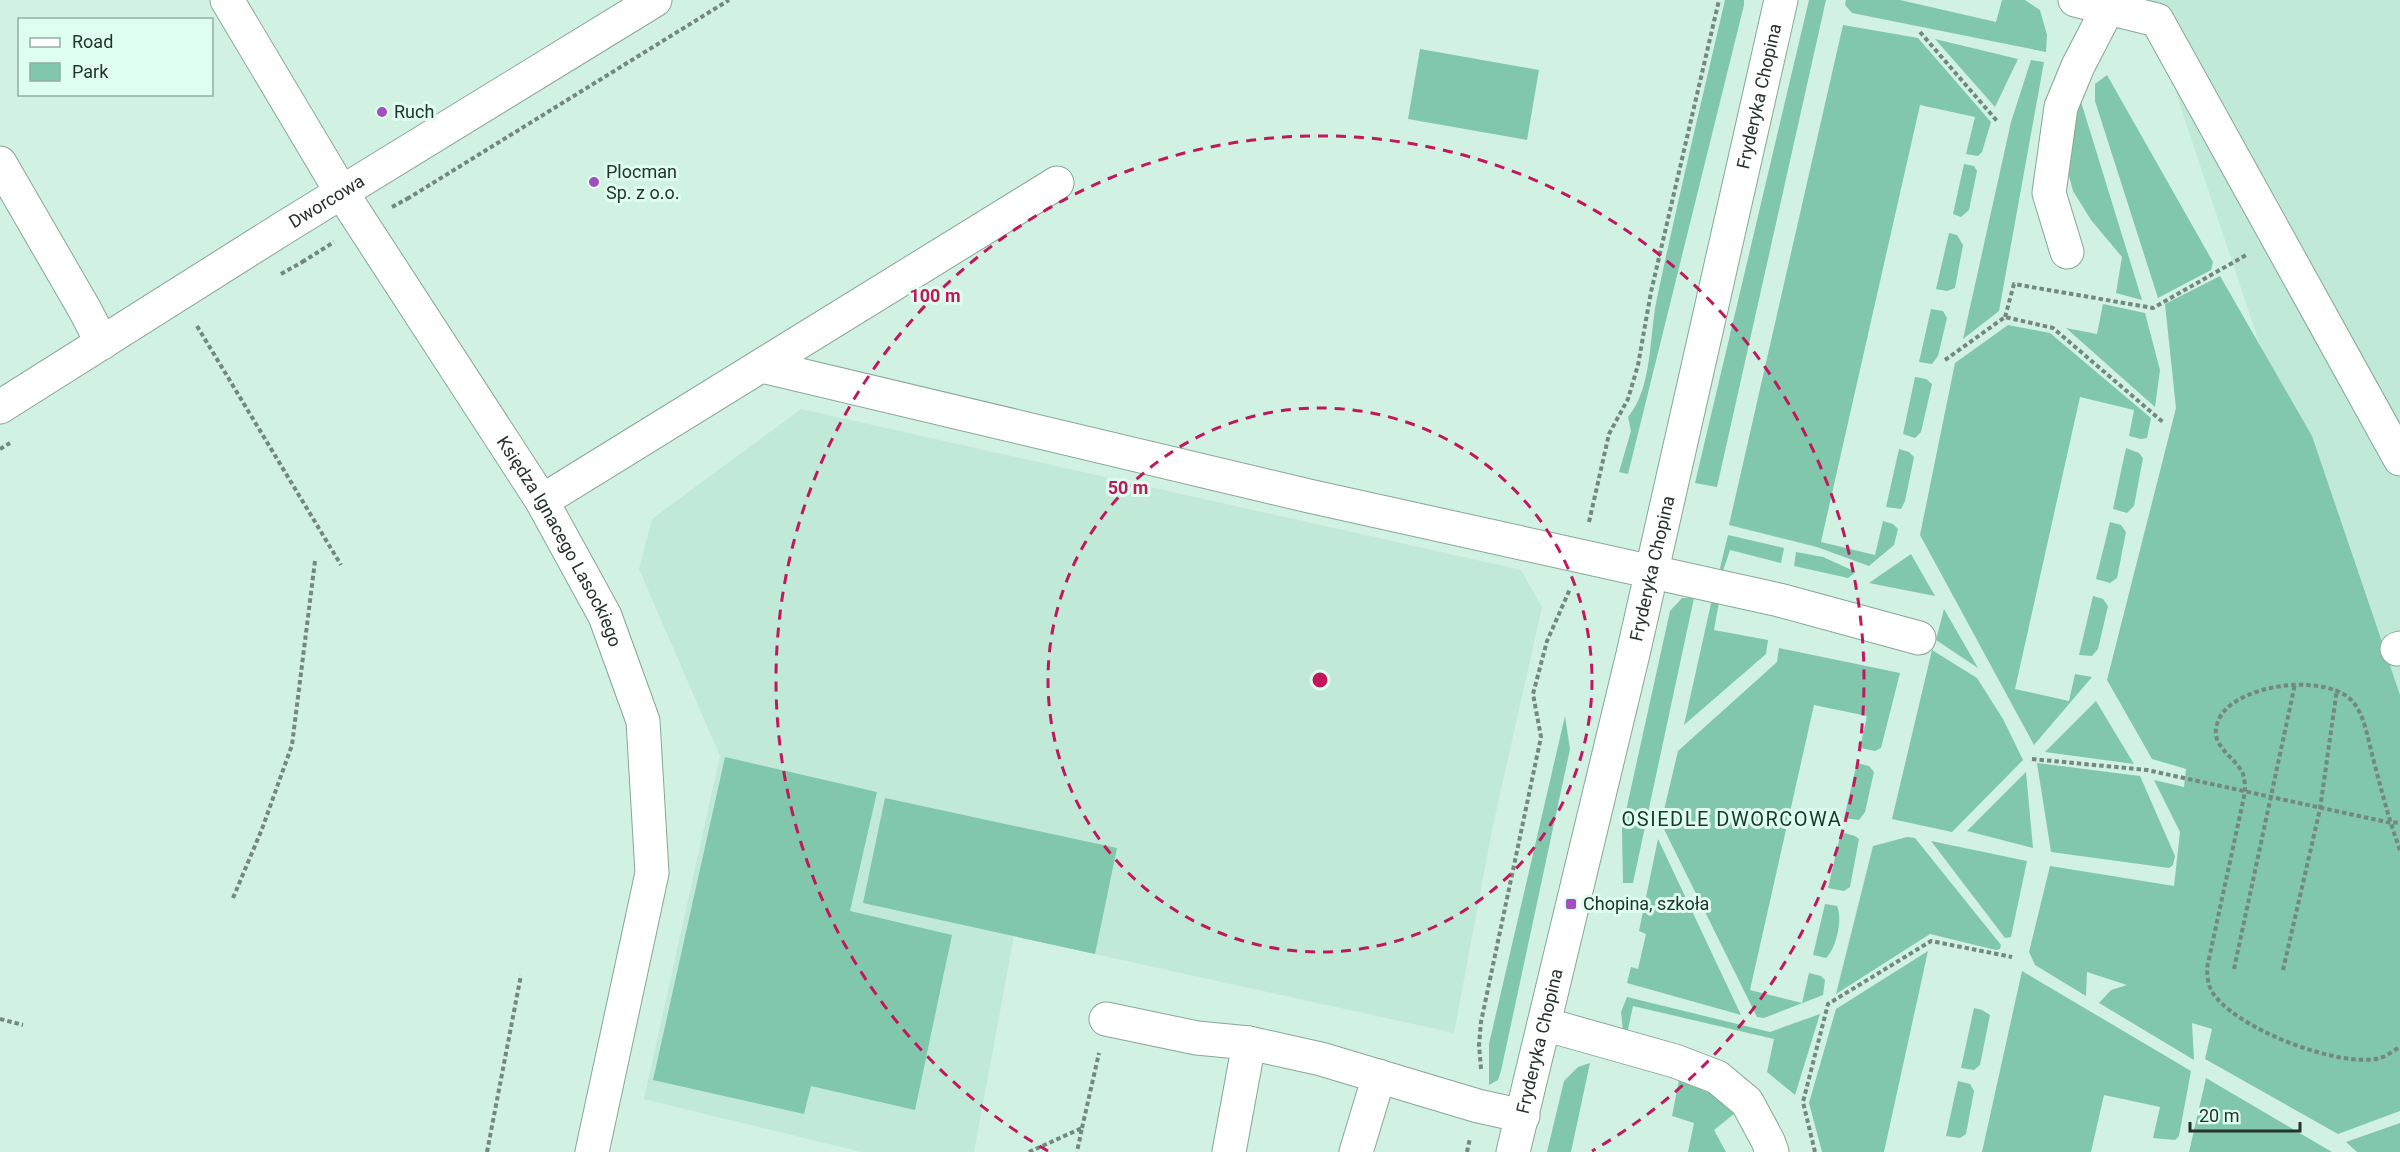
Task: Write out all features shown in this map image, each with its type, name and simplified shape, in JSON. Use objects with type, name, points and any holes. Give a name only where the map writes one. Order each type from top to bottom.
[{"type":"street","name":"Księdza Ignacego Lasockiego","points":[[227,0],[342,193],[542,501],[605,616],[643,721],[652,873],[592,1152]]},
{"type":"street","name":"Dworcowa","points":[[0,406],[655,0]]},
{"type":"street","name":"Fryderyka Chopina","points":[[1517,1139],[1651,572],[1781,0]]},
{"type":"street","points":[[2075,0],[2157,21],[2400,459]]},
{"type":"street","points":[[2067,252],[2049,193],[2061,107],[2078,66],[2108,8]]},
{"type":"street","points":[[0,163],[102,343]]},
{"type":"street","points":[[542,501],[1057,183]]},
{"type":"street","points":[[762,366],[1309,496],[1779,600],[1919,638]]},
{"type":"street","points":[[1107,1019],[1197,1038],[1249,1043],[1321,1059],[1478,1106],[1517,1139]]},
{"type":"street","points":[[1544,1024],[1675,1061],[1717,1077],[1747,1102],[1772,1152]]},
{"type":"street","points":[[1228,1152],[1249,1043]]},
{"type":"street","points":[[1356,1152],[1379,1076]]},
{"type":"path","points":[[407,199],[729,0]]},
{"type":"path","points":[[1467,1152],[1482,1087],[1479,1045],[1481,1022],[1541,737],[1533,694],[1547,641],[1577,574],[1609,434],[1628,399],[1638,365],[1650,292],[1719,0]]},
{"type":"path","points":[[1920,32],[1997,120]]},
{"type":"path","points":[[1945,360],[2005,317],[2014,284],[2153,308],[2278,238]]},
{"type":"path","points":[[2005,317],[2054,328],[2164,423]]},
{"type":"path","points":[[197,326],[341,565]]},
{"type":"path","points":[[233,898],[262,830],[292,745],[315,561]]},
{"type":"path","points":[[2234,969],[2295,684]]},
{"type":"path","points":[[2400,850],[2363,720],[2353,702],[2337,689],[2315,684],[2295,684],[2250,694],[2221,714],[2216,726],[2217,742],[2243,776],[2245,792],[2207,968],[2211,989],[2225,1006],[2251,1023],[2286,1042],[2321,1054],[2350,1059],[2380,1058],[2400,1047]]},
{"type":"path","points":[[2283,970],[2320,809],[2337,689]]},
{"type":"path","points":[[2032,759],[2146,770],[2320,809],[2391,823],[2400,822]]},
{"type":"path","points":[[1815,1152],[1803,1102],[1828,1004],[1931,941],[2012,957]]},
{"type":"path","points":[[487,1152],[521,975]]},
{"type":"path","points":[[0,1018],[23,1024]]},
{"type":"path","points":[[1077,1152],[1107,1019]]},
{"type":"path","points":[[1029,1152],[1082,1128]]},
{"type":"shaded area","points":[[2145,0],[2400,0],[2400,764],[2342,591]]},
{"type":"shaded area","points":[[801,409],[1521,570],[1542,607],[1492,830],[1454,1033],[1014,936],[974,1152],[862,1152],[644,1099],[720,756],[639,569],[652,519]]},
{"type":"green space","points":[[1725,0],[1744,0],[1744,5],[1628,474],[1619,472],[1631,431],[1628,417],[1636,405],[1646,376],[1654,312]]},
{"type":"green space","points":[[1809,0],[1826,0],[1717,487],[1695,483]]},
{"type":"green space","points":[[1846,0],[1900,0],[1996,22],[2002,0],[2025,0],[2040,10],[2047,35],[2046,52],[1852,13],[1845,5]]},
{"type":"green space","points":[[1843,25],[1918,38],[1991,122],[1982,152],[1978,156],[1966,154],[1975,117],[1920,105],[1821,542],[1875,555],[1883,521],[1893,524],[1898,529],[1894,545],[1869,566],[1817,547],[1729,525]]},
{"type":"green space","points":[[1935,39],[2018,59],[1995,107]]},
{"type":"green space","points":[[1420,49],[1539,70],[1527,140],[1408,119]]},
{"type":"green space","points":[[2031,60],[2044,62],[1999,311],[1963,339],[2011,122]]},
{"type":"green space","points":[[2107,75],[2213,262],[2211,270],[2158,298],[2095,101],[2095,84]]},
{"type":"green space","points":[[2078,92],[2142,300],[2116,293],[2122,257],[2091,220],[2073,191],[2064,157]]},
{"type":"green space","points":[[1964,164],[1974,166],[1977,171],[1969,210],[1961,217],[1953,214]]},
{"type":"green space","points":[[1949,233],[1957,235],[1963,245],[1955,288],[1947,291],[1936,289]]},
{"type":"green space","points":[[2220,276],[2312,436],[2400,695],[2400,1111],[2338,1134],[2205,1059],[2212,1029],[2192,1023],[2194,1060],[2099,1003],[2111,990],[2127,985],[2087,972],[2086,996],[2035,965],[2029,952],[2050,866],[2174,886],[2180,832],[2154,780],[2184,787],[2186,769],[2152,759],[2107,680],[2176,408],[2165,304]]},
{"type":"green space","points":[[2103,304],[2145,313],[2160,370],[2155,407],[2066,328],[2097,334]]},
{"type":"green space","points":[[1931,309],[1943,311],[1947,318],[1938,356],[1932,364],[1919,362]]},
{"type":"green space","points":[[2008,325],[2050,333],[2151,418],[2147,438],[2129,436],[2134,410],[2080,397],[2015,689],[2069,701],[2075,674],[2092,677],[2034,745],[1920,535],[1955,363]]},
{"type":"green space","points":[[1915,377],[1926,379],[1932,384],[1921,432],[1915,438],[1903,434]]},
{"type":"green space","points":[[2126,448],[2139,453],[2143,458],[2134,506],[2127,513],[2113,509]]},
{"type":"green space","points":[[1899,449],[1909,452],[1914,457],[1905,501],[1901,509],[1886,507]]},
{"type":"green space","points":[[2110,522],[2121,525],[2126,532],[2117,578],[2110,583],[2096,579]]},
{"type":"green space","points":[[1728,535],[1784,548],[1781,563],[1730,550],[1722,574],[1720,568]]},
{"type":"green space","points":[[1796,552],[1823,557],[1856,572],[1848,578],[1794,566]]},
{"type":"green space","points":[[1911,554],[1935,596],[1869,583]]},
{"type":"green space","points":[[2093,596],[2103,599],[2108,606],[2098,649],[2092,656],[2079,655]]},
{"type":"green space","points":[[1682,598],[1694,598],[1633,883],[1623,883],[1622,829],[1670,611]]},
{"type":"green space","points":[[1712,599],[1719,602],[1714,630],[1768,640],[1766,654],[1684,725]]},
{"type":"green space","points":[[1944,609],[1978,668],[1936,640]]},
{"type":"green space","points":[[1779,648],[1900,673],[1881,748],[1875,751],[1860,748],[1867,716],[1814,705],[1750,990],[1802,1003],[1809,973],[1821,976],[1825,980],[1823,995],[1764,1018],[1757,1017],[1661,823],[1678,751],[1777,662]]},
{"type":"green space","points":[[1932,650],[1977,678],[2003,719],[2023,760],[1952,832],[1892,819]]},
{"type":"green space","points":[[2096,701],[2134,764],[2045,752]]},
{"type":"green space","points":[[1565,716],[1570,749],[1501,1071],[1498,1080],[1489,1085],[1489,1044]]},
{"type":"green space","points":[[725,757],[877,792],[850,911],[952,935],[915,1110],[811,1086],[804,1114],[653,1080]]},
{"type":"green space","points":[[1857,763],[1869,766],[1874,772],[1865,812],[1859,820],[1844,818]]},
{"type":"green space","points":[[2037,763],[2140,776],[2175,856],[2173,865],[2169,868],[2051,852]]},
{"type":"green space","points":[[2026,772],[2033,848],[1967,831]]},
{"type":"green space","points":[[885,798],[1117,848],[1095,954],[863,903]]},
{"type":"green space","points":[[1841,832],[1859,839],[1850,887],[1844,891],[1828,888]]},
{"type":"green space","points":[[1907,837],[1915,838],[2001,945],[2000,949],[1996,950],[1930,934],[1836,994],[1873,846]]},
{"type":"green space","points":[[1658,839],[1741,1015],[1627,983],[1631,967],[1638,969],[1646,934],[1639,931]]},
{"type":"green space","points":[[1931,841],[2027,861],[2011,937],[2005,938]]},
{"type":"green space","points":[[1825,904],[1837,906],[1839,912],[1839,926],[1835,941],[1826,958],[1813,955]]},
{"type":"green space","points":[[1928,951],[1884,1152],[1822,1152],[1809,1103],[1836,1009]]},
{"type":"green space","points":[[2022,971],[2191,1071],[2179,1136],[2175,1140],[2153,1138],[2160,1107],[2104,1095],[2091,1152],[1982,1152]]},
{"type":"green space","points":[[1627,997],[1770,1032],[1820,1014],[1795,1095],[1767,1072],[1774,1039],[1633,1006],[1627,1034],[1623,1031],[1621,1012]]},
{"type":"green space","points":[[1974,1008],[1990,1015],[1980,1065],[1974,1070],[1961,1068]]},
{"type":"green space","points":[[1590,1063],[1571,1152],[1547,1152],[1564,1081],[1578,1067]]},
{"type":"green space","points":[[2206,1078],[2332,1152],[2189,1152]]},
{"type":"green space","points":[[1679,1080],[1712,1094],[1734,1114],[1714,1130],[1726,1152],[1688,1152],[1694,1123],[1672,1116]]},
{"type":"green space","points":[[1958,1081],[1970,1084],[1974,1091],[1966,1134],[1960,1138],[1946,1136]]},
{"type":"green space","points":[[2400,1123],[2400,1152],[2357,1152],[2346,1142]]},
{"type":"place","name":"Ruch","points":[[382,112]]},
{"type":"place","name":"Plocman Sp. z o.o.","points":[[594,182]]},
{"type":"place","name":"Chopina, szkoła","points":[[1571,904]]},
{"type":"district","name":"OSIEDLE DWORCOWA","points":[[1732,819]]}]
